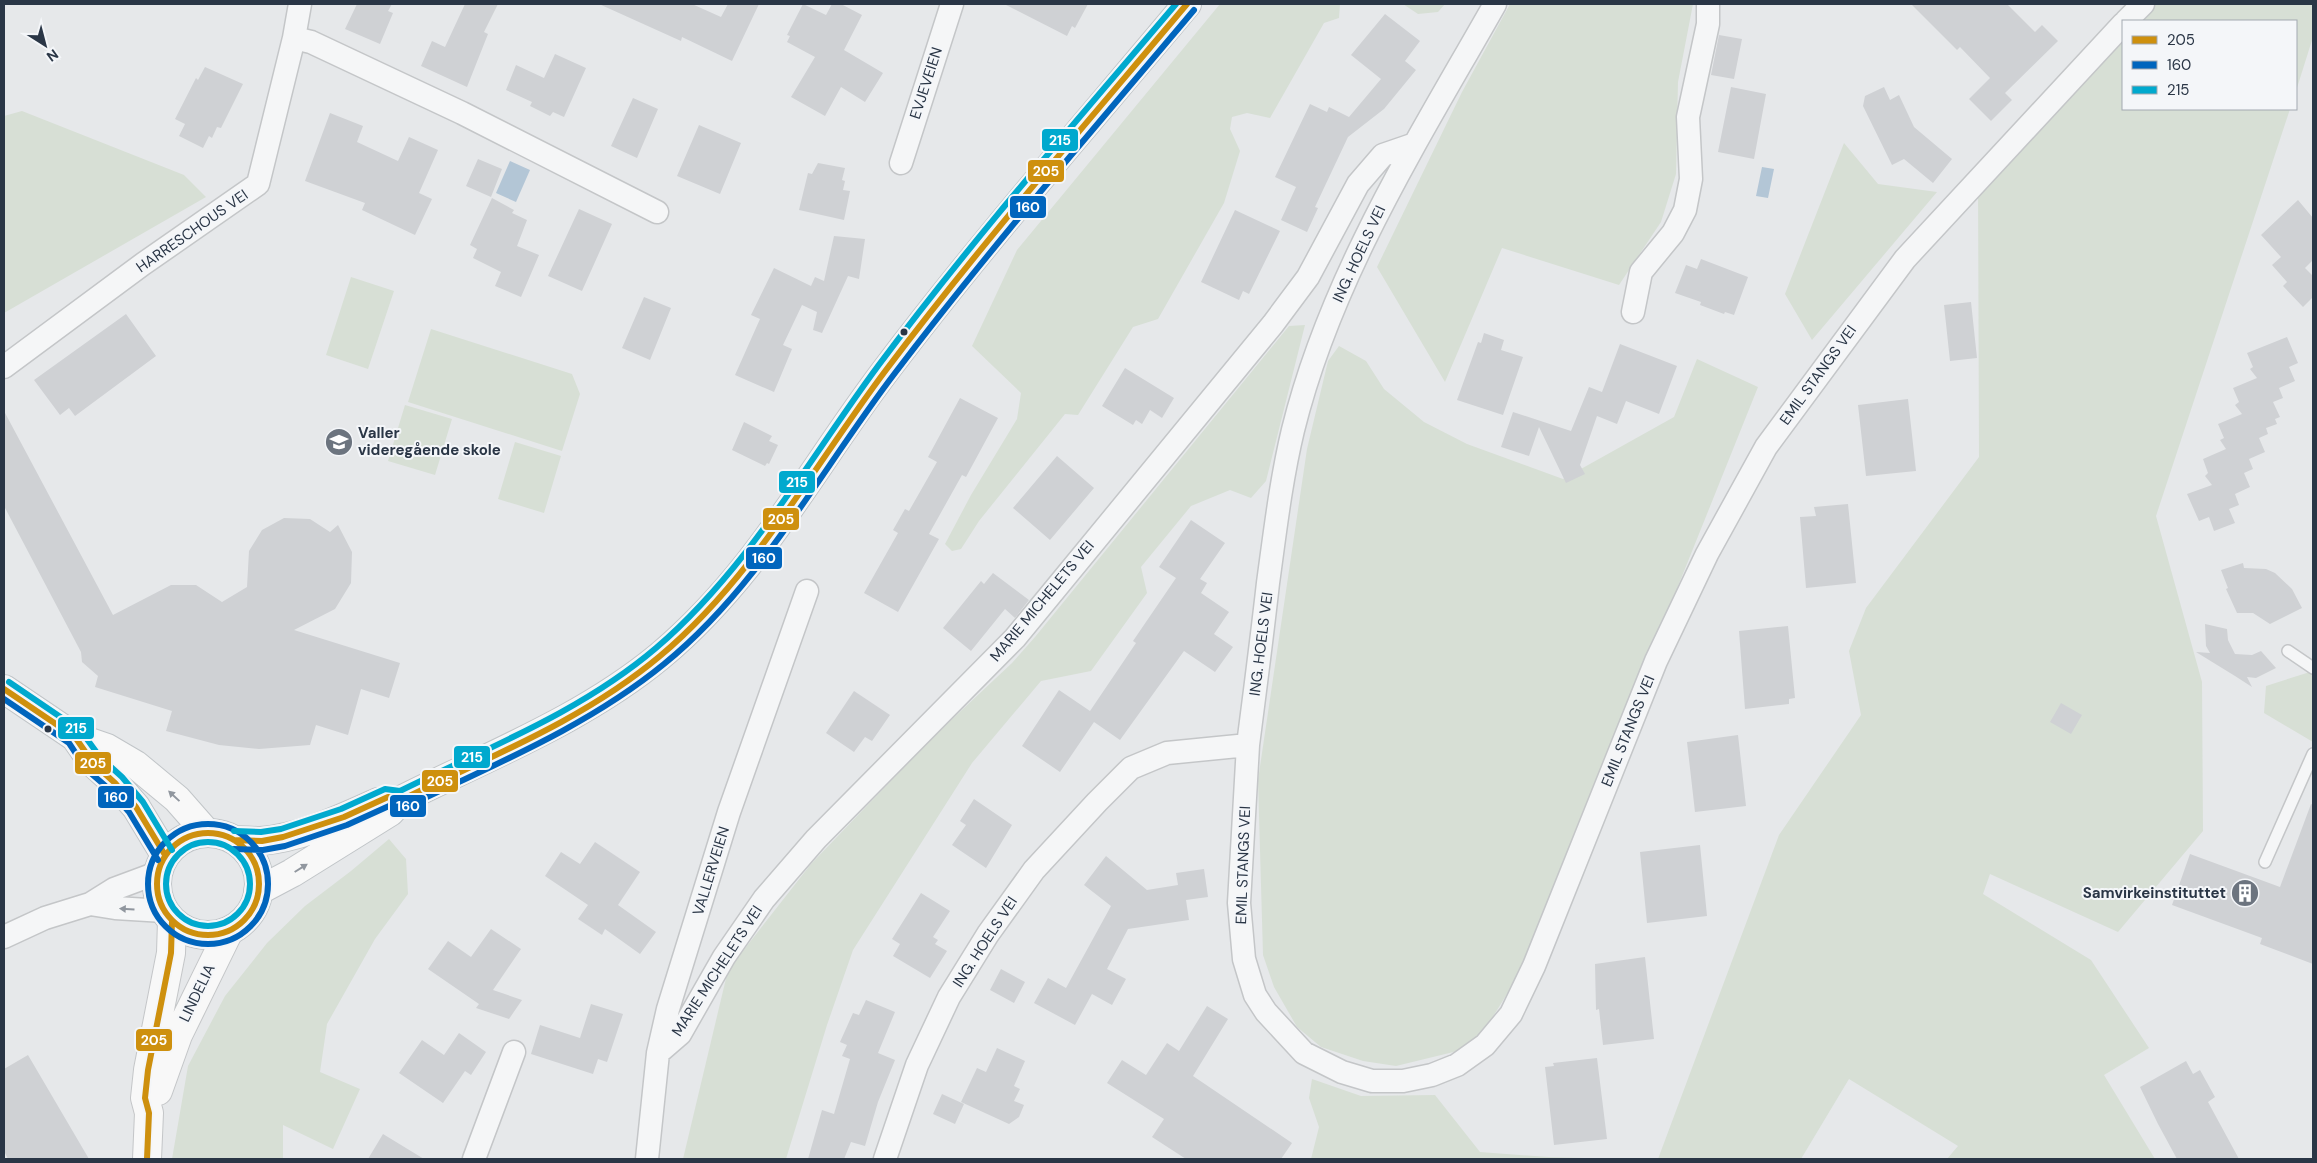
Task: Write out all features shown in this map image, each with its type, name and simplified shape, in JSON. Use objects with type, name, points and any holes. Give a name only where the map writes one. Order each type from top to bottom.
[{"type":"main road","points":[[258,891],[292,873],[390,812],[401,800],[522,741],[603,696],[658,658],[710,610],[756,556],[826,452],[925,318],[1187,4]]},
{"type":"main road","points":[[4,689],[75,738],[107,748],[136,765],[177,799],[206,832]]},
{"type":"main road","points":[[75,738],[93,763],[115,783],[136,807],[161,864]]},
{"type":"main road","points":[[234,840],[262,841],[284,836],[344,817],[388,797],[401,800]]},
{"type":"main road","points":[[206,832],[221,834],[234,840],[246,849],[254,862],[258,876],[258,891],[253,908],[243,921],[229,931],[214,935],[199,934],[185,930],[168,916],[157,893],[161,864],[176,843],[190,835],[206,832]]},
{"type":"main road","name":"LINDELIA","points":[[147,1159],[149,1113],[145,1098],[148,1070],[171,953],[168,916]]},
{"type":"main road","name":"LINDELIA","points":[[149,1113],[178,1035],[229,931]]},
{"type":"street","name":"HARRESCHOUS VEI","points":[[4,367],[143,264],[258,184],[294,38],[300,4]]},
{"type":"street","name":"EVJEVEIEN","points":[[900,163],[952,4]]},
{"type":"street","name":"ING. HOELS VEI","points":[[885,1159],[917,1066],[949,997],[988,934],[1034,870],[1096,802],[1131,768],[1166,753],[1248,745],[1278,508],[1293,430],[1317,354],[1344,283],[1373,220],[1495,4]]},
{"type":"street","points":[[1633,312],[1641,272],[1672,233],[1685,210],[1692,180],[1688,117],[1708,24],[1708,4]]},
{"type":"street","name":"EMIL STANGS VEI","points":[[1248,745],[1239,904],[1244,959],[1255,994],[1266,1012],[1304,1052],[1342,1072],[1372,1081],[1403,1081],[1432,1075],[1457,1065],[1485,1045],[1511,1014],[1656,660],[1707,554],[1766,447],[1905,259],[2122,21]]},
{"type":"street","points":[[294,38],[311,42],[462,112],[657,212]]},
{"type":"street","name":"MARIE MICHELETS VEI","points":[[658,1053],[680,1034],[724,957],[764,899],[816,839],[1014,638],[1273,324],[1308,277],[1358,184],[1383,155],[1415,144]]},
{"type":"street","name":"VALLERVEIEN","points":[[647,1159],[658,1053],[668,1009],[729,812],[807,590]]},
{"type":"street","points":[[4,937],[45,918],[90,904],[114,888],[161,864]]},
{"type":"street","points":[[90,904],[168,916]]},
{"type":"street","points":[[474,1159],[514,1052]]},
{"type":"lane","points":[[2288,651],[2313,668]]},
{"type":"lane","points":[[2265,862],[2313,754]]},
{"type":"shaded area","points":[[1220,4],[1340,4],[1339,18],[1324,23],[1270,118],[1247,113],[1232,117],[1230,129],[1240,151],[1224,203],[1158,319],[1133,327],[1078,415],[1065,414],[979,521],[961,549],[952,551],[945,544],[971,495],[1017,419],[1021,393],[972,346],[1017,250]]},
{"type":"shaded area","points":[[1403,4],[1445,4],[1438,12],[1418,14]]},
{"type":"shaded area","points":[[1510,4],[1693,4],[1678,82],[1676,174],[1661,222],[1619,285],[1502,248],[1445,382],[1377,267],[1462,92]]},
{"type":"shaded area","points":[[2144,4],[2313,4],[2313,37],[2297,88],[2297,20],[2129,20]]},
{"type":"shaded area","points":[[2122,27],[2122,110],[2290,110],[2156,516],[2202,682],[2203,831],[2118,932],[1990,874],[1983,894],[2091,960],[2149,1048],[2104,1075],[2155,1159],[1947,1159],[1958,1146],[1849,1079],[1801,1159],[1658,1159],[1779,835],[1861,715],[1849,651],[1866,608],[1979,457],[1978,178]]},
{"type":"shaded area","points":[[22,111],[184,175],[206,197],[4,313],[4,116]]},
{"type":"shaded area","points":[[1844,143],[1878,184],[1937,192],[1812,340],[1785,294]]},
{"type":"shaded area","points":[[351,277],[394,291],[368,369],[326,355]]},
{"type":"shaded area","points":[[1305,325],[1266,481],[1251,498],[1230,490],[1191,506],[1141,567],[1147,593],[1091,671],[1041,681],[972,763],[853,950],[827,1025],[786,1159],[683,1159],[728,970],[811,864],[931,739],[1012,663],[1035,637],[1289,326]]},
{"type":"shaded area","points":[[431,329],[572,374],[580,394],[562,451],[408,402]]},
{"type":"shaded area","points":[[1339,346],[1366,361],[1384,389],[1424,422],[1467,444],[1563,479],[1674,417],[1697,359],[1758,387],[1527,962],[1474,1047],[1396,1066],[1363,1061],[1321,1047],[1297,1027],[1274,987],[1263,955],[1258,780],[1307,449],[1328,361]]},
{"type":"shaded area","points":[[405,405],[452,419],[435,475],[388,461]]},
{"type":"shaded area","points":[[515,442],[561,456],[544,513],[498,499]]},
{"type":"shaded area","points":[[2313,671],[2313,742],[2264,713],[2266,686]]},
{"type":"shaded area","points":[[389,839],[406,859],[408,894],[375,939],[327,1024],[320,1072],[360,1089],[333,1149],[283,1125],[283,1159],[172,1159],[188,1066],[225,996],[267,943],[305,906]]},
{"type":"shaded area","points":[[1312,1079],[1361,1096],[1435,1095],[1480,1152],[1548,1157],[1622,1159],[1311,1159],[1319,1127],[1309,1098]]},
{"type":"water","points":[[510,161],[530,170],[516,202],[496,193]]},
{"type":"water","points":[[1762,167],[1774,169],[1768,198],[1756,196]]},
{"type":"building","points":[[357,4],[392,4],[388,11],[393,13],[380,44],[345,29]]},
{"type":"building","points":[[465,4],[498,4],[484,32],[488,34],[467,87],[421,66],[432,41],[445,47]]},
{"type":"building","points":[[599,4],[692,4],[721,17],[728,4],[759,4],[732,61],[682,37],[681,41]]},
{"type":"building","points":[[803,4],[826,15],[832,4],[841,4],[862,15],[844,50],[883,73],[865,102],[841,87],[825,116],[791,97],[815,57],[787,42],[790,36],[787,35]]},
{"type":"building","points":[[1004,4],[1088,4],[1075,28],[1072,26],[1067,36]]},
{"type":"building","points":[[1911,4],[2007,4],[2035,32],[2042,25],[2058,41],[2005,93],[2012,100],[1991,121],[1969,99],[1990,78],[1960,47],[1957,50]]},
{"type":"building","points":[[1385,14],[1420,41],[1405,61],[1416,70],[1384,109],[1348,137],[1315,207],[1318,208],[1307,232],[1281,220],[1296,187],[1275,177],[1310,104],[1327,112],[1329,107],[1349,117],[1381,79],[1351,55]]},
{"type":"building","points":[[1719,35],[1742,39],[1734,79],[1711,75]]},
{"type":"building","points":[[555,54],[586,68],[564,117],[553,112],[550,116],[530,106],[532,102],[506,90],[516,65],[544,78]]},
{"type":"building","points":[[205,67],[243,84],[221,128],[217,127],[212,138],[209,136],[203,148],[179,136],[185,124],[175,119],[196,78],[198,80]]},
{"type":"building","points":[[1731,87],[1766,94],[1754,159],[1718,152]]},
{"type":"building","points":[[1884,87],[1890,100],[1899,95],[1914,127],[1952,159],[1933,183],[1904,159],[1892,165],[1863,106],[1865,96]]},
{"type":"building","points":[[633,98],[658,109],[637,158],[611,146]]},
{"type":"building","points":[[330,113],[363,126],[357,142],[398,161],[409,137],[438,150],[419,193],[432,199],[415,235],[362,210],[365,203],[305,181]]},
{"type":"building","points":[[699,125],[741,143],[720,194],[677,176]]},
{"type":"building","points":[[478,159],[502,169],[491,197],[466,186]]},
{"type":"building","points":[[818,163],[845,168],[842,180],[845,181],[843,190],[850,191],[844,220],[799,210],[808,173],[812,174]]},
{"type":"building","points":[[492,198],[514,210],[512,213],[527,220],[517,246],[539,255],[521,297],[495,286],[501,272],[473,258],[477,249],[470,245]]},
{"type":"building","points":[[2298,200],[2313,218],[2313,260],[2305,268],[2313,276],[2313,297],[2303,307],[2283,286],[2287,282],[2272,265],[2281,257],[2261,235]]},
{"type":"building","points":[[579,209],[612,224],[582,291],[548,276]]},
{"type":"building","points":[[1235,210],[1280,231],[1249,294],[1243,291],[1239,300],[1201,282]]},
{"type":"building","points":[[834,236],[865,239],[859,279],[848,276],[822,333],[813,330],[817,312],[802,305],[783,345],[792,349],[774,392],[735,375],[760,319],[751,315],[774,268],[811,286],[815,277],[824,281]]},
{"type":"building","points":[[1701,259],[1748,277],[1734,315],[1725,312],[1724,314],[1700,305],[1701,302],[1675,293],[1686,265],[1697,269]]},
{"type":"building","points":[[644,297],[671,308],[650,360],[622,348]]},
{"type":"building","points":[[1971,302],[1977,358],[1950,361],[1944,305]]},
{"type":"building","points":[[126,314],[156,356],[75,416],[69,408],[60,415],[34,380]]},
{"type":"building","points":[[1484,333],[1504,340],[1501,350],[1523,357],[1503,415],[1457,400],[1478,342],[1481,343]]},
{"type":"building","points":[[2287,337],[2298,363],[2289,367],[2295,381],[2279,388],[2283,398],[2273,402],[2280,417],[2275,419],[2277,424],[2266,428],[2268,434],[2259,438],[2265,452],[2249,459],[2253,469],[2244,473],[2250,487],[2235,494],[2239,505],[2229,509],[2235,523],[2214,531],[2209,517],[2199,521],[2187,494],[2212,485],[2205,476],[2208,473],[2203,459],[2226,449],[2220,440],[2224,438],[2218,424],[2242,414],[2235,405],[2239,402],[2233,388],[2257,378],[2250,369],[2253,367],[2247,353]]},
{"type":"building","points":[[1620,344],[1677,366],[1659,414],[1626,401],[1617,424],[1597,416],[1580,465],[1585,474],[1566,483],[1539,427],[1529,456],[1501,447],[1513,412],[1571,431],[1589,387],[1602,392]]},
{"type":"building","points":[[1125,368],[1174,398],[1162,418],[1150,410],[1142,424],[1136,420],[1133,425],[1102,406]]},
{"type":"building","points":[[960,398],[998,418],[966,477],[962,475],[929,534],[939,539],[898,612],[864,593],[898,533],[893,530],[905,509],[909,511],[937,462],[928,457]]},
{"type":"building","points":[[1908,399],[1916,471],[1866,476],[1858,405]]},
{"type":"building","points":[[4,411],[113,615],[171,585],[196,585],[222,602],[247,587],[249,551],[262,530],[284,518],[310,519],[330,532],[338,525],[352,552],[351,583],[335,609],[294,630],[400,663],[389,698],[361,689],[348,735],[316,725],[310,745],[259,749],[219,745],[166,731],[172,711],[95,687],[98,676],[82,662],[81,652],[4,506]]},
{"type":"building","points":[[744,422],[772,436],[769,441],[778,445],[769,464],[767,463],[765,466],[732,450]]},
{"type":"building","points":[[1057,456],[1094,488],[1050,540],[1013,508]]},
{"type":"building","points":[[1848,504],[1856,583],[1806,588],[1800,517],[1816,516],[1814,507]]},
{"type":"building","points":[[1191,520],[1225,543],[1200,579],[1207,583],[1201,593],[1229,612],[1214,634],[1233,647],[1215,672],[1184,651],[1120,740],[1094,722],[1060,772],[1022,746],[1059,690],[1090,711],[1136,643],[1133,641],[1176,578],[1159,567]]},
{"type":"building","points":[[2243,563],[2244,568],[2266,569],[2275,573],[2292,589],[2302,608],[2270,624],[2253,613],[2237,613],[2226,589],[2228,588],[2221,570]]},
{"type":"building","points":[[993,573],[1029,600],[1015,618],[1005,609],[971,651],[943,628],[981,581],[984,584]]},
{"type":"building","points":[[2205,624],[2227,629],[2228,640],[2235,654],[2252,655],[2261,651],[2276,668],[2256,678],[2247,677],[2252,687],[2196,652],[2210,653],[2206,646]]},
{"type":"building","points":[[1788,626],[1795,698],[1789,699],[1789,704],[1745,709],[1739,631]]},
{"type":"building","points":[[854,691],[890,715],[872,741],[865,737],[854,752],[826,733]]},
{"type":"building","points":[[2061,703],[2082,715],[2071,734],[2050,722]]},
{"type":"building","points":[[1738,735],[1746,806],[1695,812],[1687,742]]},
{"type":"building","points":[[974,799],[1012,825],[986,868],[952,845],[966,825],[960,821]]},
{"type":"building","name":"Samvirkeinstituttet","points":[[2311,804],[2313,805],[2313,964],[2260,944],[2262,938],[2172,905],[2190,854],[2280,887]]},
{"type":"building","points":[[595,842],[640,872],[618,905],[656,932],[640,954],[605,929],[602,935],[578,919],[588,905],[545,876],[561,852],[580,864]]},
{"type":"building","points":[[1700,845],[1707,916],[1647,923],[1640,852]]},
{"type":"building","points":[[1106,856],[1147,890],[1178,885],[1176,873],[1204,869],[1208,897],[1186,900],[1189,920],[1128,929],[1107,969],[1126,979],[1112,1005],[1092,994],[1075,1025],[1034,1003],[1048,978],[1066,988],[1111,906],[1084,885]]},
{"type":"building","points":[[921,893],[950,911],[933,937],[938,940],[935,944],[947,951],[930,978],[893,956],[900,944],[892,939]]},
{"type":"building","points":[[491,929],[521,949],[493,990],[522,1000],[509,1019],[476,1008],[479,1004],[428,969],[448,941],[471,957]]},
{"type":"building","points":[[1645,957],[1654,1039],[1603,1045],[1599,1009],[1596,1010],[1595,964]]},
{"type":"building","points":[[1001,969],[1025,982],[1014,1003],[990,990]]},
{"type":"building","points":[[866,1000],[895,1012],[878,1053],[895,1060],[878,1102],[865,1146],[851,1142],[844,1159],[808,1159],[822,1110],[834,1114],[850,1059],[842,1056],[847,1045],[840,1042],[853,1013],[859,1015]]},
{"type":"building","points":[[591,1004],[623,1014],[607,1062],[598,1059],[593,1074],[531,1054],[540,1025],[580,1038]]},
{"type":"building","points":[[1207,1006],[1228,1019],[1193,1076],[1292,1143],[1281,1159],[1186,1159],[1152,1137],[1164,1119],[1107,1083],[1122,1060],[1146,1075],[1167,1043],[1179,1051]]},
{"type":"building","points":[[459,1033],[486,1052],[471,1075],[465,1071],[443,1103],[399,1073],[422,1040],[444,1055]]},
{"type":"building","points":[[997,1048],[1025,1061],[1014,1086],[1020,1089],[1014,1101],[1024,1105],[1019,1117],[1009,1124],[961,1102],[977,1068],[986,1072]]},
{"type":"building","points":[[28,1055],[89,1159],[8,1159],[4,1151],[4,1069]]},
{"type":"building","points":[[1597,1058],[1607,1139],[1554,1145],[1545,1067],[1554,1066],[1553,1063]]},
{"type":"building","points":[[2186,1061],[2193,1074],[2200,1070],[2215,1097],[2208,1102],[2239,1159],[2177,1159],[2158,1124],[2140,1087]]},
{"type":"building","points":[[942,1094],[964,1104],[955,1124],[933,1114]]},
{"type":"building","points":[[383,1134],[424,1159],[368,1159]]},
{"type":"transit line","name":"215","points":[[234,831],[261,832],[281,829],[341,809],[385,789],[400,791],[565,710],[627,671],[656,648],[720,584],[775,513],[878,366],[950,273],[1024,182],[1176,4]]},
{"type":"transit line","name":"205","points":[[234,840],[262,841],[283,837],[344,817],[388,797],[401,800],[535,736],[568,718],[631,679],[660,656],[694,625],[725,592],[781,520],[859,407],[922,323],[1034,185],[1187,4]]},
{"type":"transit line","name":"160","points":[[234,849],[263,850],[285,846],[347,825],[389,806],[404,808],[538,744],[571,726],[634,687],[664,664],[699,633],[760,563],[788,526],[868,410],[931,326],[1042,190],[1194,10]]},
{"type":"transit line","name":"215","points":[[9,682],[81,731],[100,757],[122,777],[143,802],[172,850]]},
{"type":"transit line","name":"205","points":[[4,689],[75,737],[93,763],[115,783],[136,807],[165,855]]},
{"type":"transit line","name":"160","points":[[4,699],[69,743],[86,769],[109,789],[129,812],[158,860]]},
{"type":"transit line","name":"160","points":[[208,824],[220,825],[231,829],[241,834],[250,842],[258,851],[263,861],[267,872],[268,884],[267,896],[263,907],[258,917],[250,926],[241,934],[231,939],[220,943],[208,944],[196,943],[185,939],[175,934],[166,926],[158,917],[153,907],[149,896],[148,884],[149,872],[153,861],[158,851],[166,842],[175,834],[185,829],[196,825],[208,824]]},
{"type":"transit line","name":"205","points":[[208,833],[228,837],[244,848],[255,864],[259,884],[255,904],[244,920],[228,931],[208,935],[188,931],[172,920],[161,904],[157,884],[161,864],[172,848],[188,837],[208,833]]},
{"type":"transit line","name":"215","points":[[208,842],[224,845],[238,854],[247,868],[250,884],[247,900],[238,914],[224,923],[208,926],[192,923],[178,914],[169,900],[166,884],[169,868],[178,854],[192,845],[208,842]]},
{"type":"transit line","name":"205","points":[[147,1159],[149,1113],[145,1098],[148,1070],[171,953],[172,921]]},
{"type":"place","name":"Valler videregående skole","points":[[339,442]]},
{"type":"place","name":"Samvirkeinstituttet","points":[[2245,893]]}]
